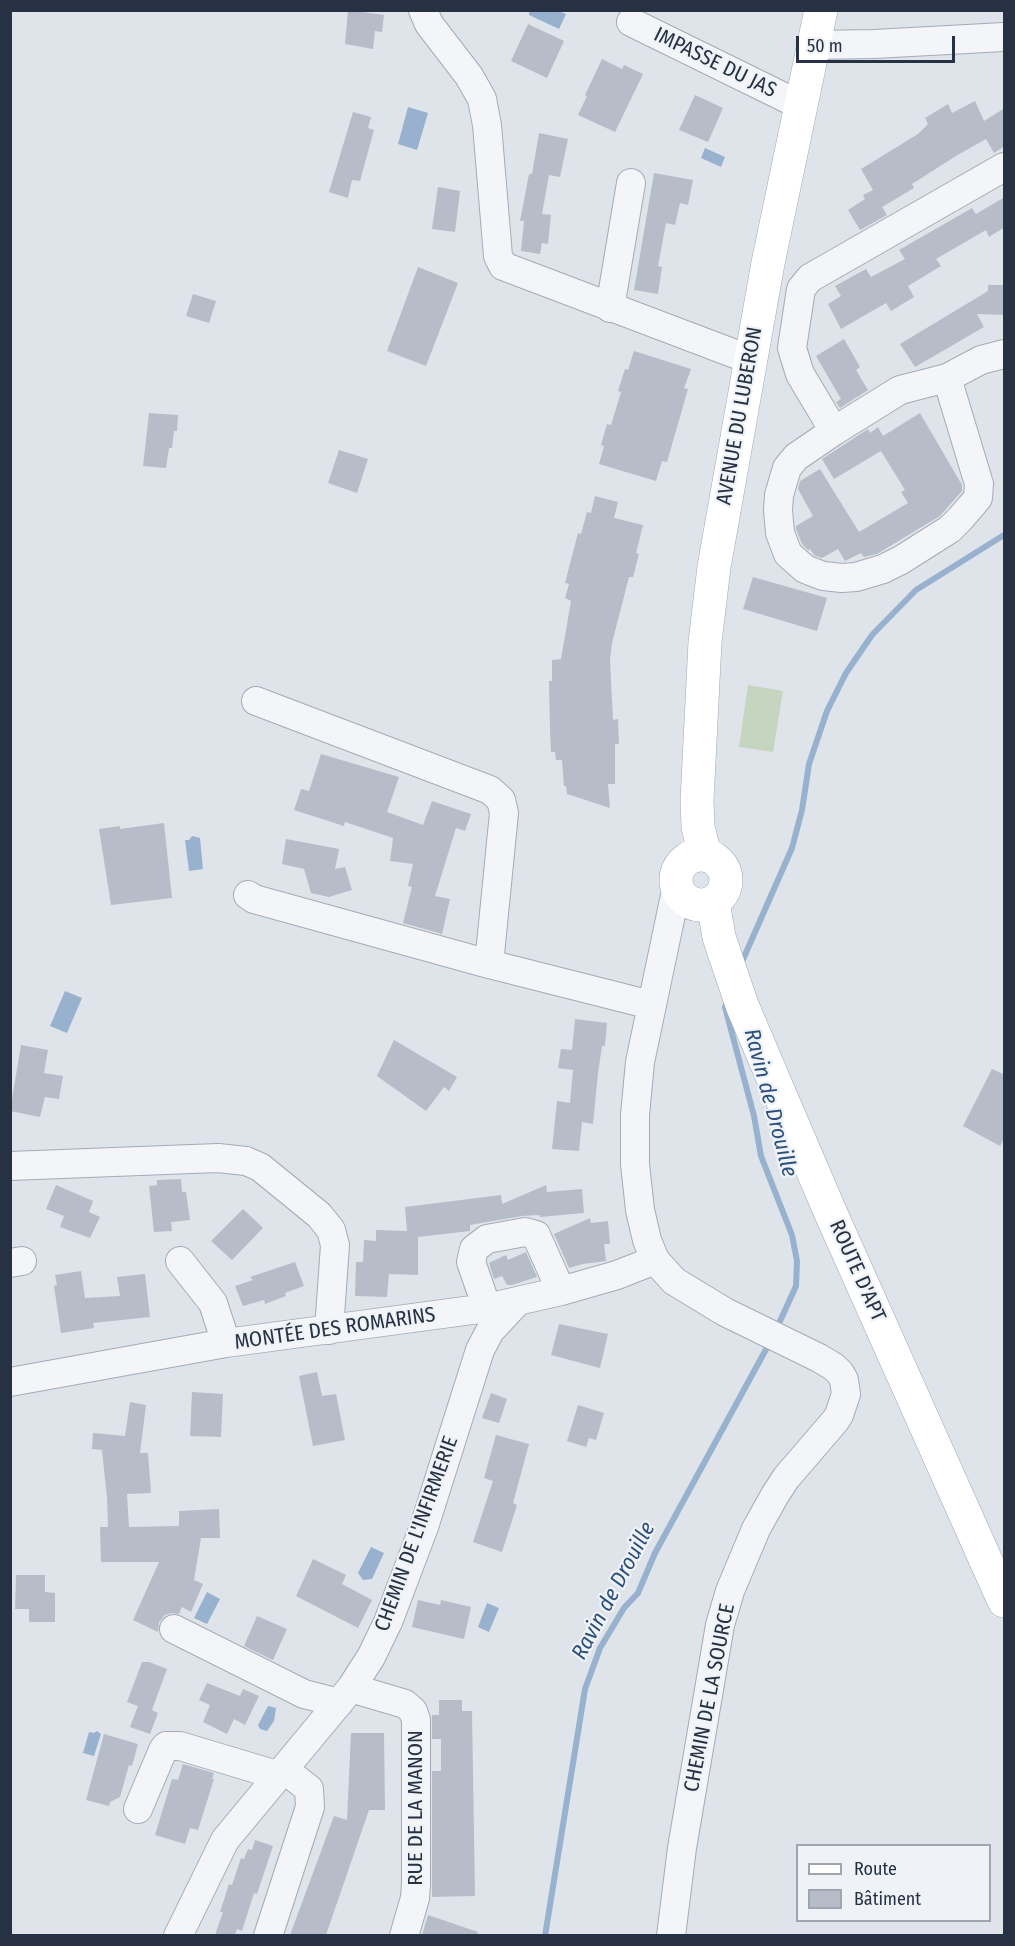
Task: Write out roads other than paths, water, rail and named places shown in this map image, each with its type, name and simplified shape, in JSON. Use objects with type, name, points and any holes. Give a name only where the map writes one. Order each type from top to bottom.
[{"type":"main road","name":"AVENUE DU LUBERON","points":[[692,882],[707,621],[720,525],[768,262],[821,10]]},
{"type":"main road","name":"ROUTE D'APT","points":[[692,882],[722,946],[742,1005],[832,1216],[1005,1601]]},
{"type":"street","points":[[423,10],[429,24],[469,76],[482,99],[487,125],[497,245],[501,263],[507,269],[610,308],[753,349],[792,348]]},
{"type":"street","name":"IMPASSE DU JAS","points":[[631,22],[800,105]]},
{"type":"street","points":[[813,45],[1005,37]]},
{"type":"street","points":[[834,431],[800,374],[792,348],[801,289],[810,278],[819,272],[1005,167]]},
{"type":"street","points":[[610,308],[631,183]]},
{"type":"street","points":[[768,262],[801,289]]},
{"type":"street","points":[[947,378],[979,484],[978,498],[950,529],[883,569],[856,577],[842,578],[823,576],[805,568],[788,554],[780,532],[779,495],[787,468],[796,457],[900,390],[947,378],[981,360],[1005,354]]},
{"type":"street","points":[[256,701],[498,795],[504,813],[489,964]]},
{"type":"street","name":"CHEMIN DE LA SOURCE","points":[[671,1935],[682,1848],[718,1637],[730,1591],[756,1529],[786,1478],[835,1421],[846,1394],[840,1373],[819,1358],[725,1312],[674,1281],[655,1260],[643,1226],[635,1164],[635,1115],[639,1073],[651,1005],[692,882]]},
{"type":"street","points":[[248,895],[254,899],[489,964],[651,1005]]},
{"type":"street","points":[[10,1166],[218,1158],[246,1161],[260,1167],[319,1215],[331,1230],[335,1245],[329,1330]]},
{"type":"street","points":[[487,1308],[471,1266],[471,1258],[474,1249],[481,1242],[497,1236],[525,1232],[536,1235],[561,1291]]},
{"type":"street","name":"MONTÉE DES ROMARINS","points":[[10,1382],[226,1343],[487,1308],[617,1275],[655,1260]]},
{"type":"street","points":[[180,1261],[213,1303],[226,1343]]},
{"type":"street","name":"CHEMIN DE L'INFIRMERIE","points":[[178,1935],[219,1849],[345,1696],[371,1657],[388,1622],[420,1538],[480,1350],[490,1331],[518,1301]]},
{"type":"street","name":"RUE DE LA MANON","points":[[174,1629],[297,1691],[316,1698],[345,1696],[405,1704],[413,1711],[416,1720],[416,1891],[404,1935]]},
{"type":"street","points":[[138,1809],[166,1746],[180,1746],[282,1773],[309,1789],[310,1807],[267,1935]]},
{"type":"water","points":[[529,10],[558,11],[566,14],[559,29],[529,15]]},
{"type":"water","points":[[408,107],[428,113],[417,150],[398,144]]},
{"type":"water","points":[[705,148],[725,157],[721,167],[701,158]]},
{"type":"water","points":[[192,836],[200,838],[203,869],[189,871],[185,840],[189,840]]},
{"type":"water","points":[[65,991],[82,998],[67,1033],[50,1026]]},
{"type":"water","points":[[371,1547],[384,1553],[372,1579],[363,1580],[358,1573]]},
{"type":"water","points":[[207,1592],[220,1599],[207,1624],[194,1618]]},
{"type":"water","points":[[487,1603],[499,1608],[489,1632],[478,1627]]},
{"type":"water","points":[[268,1706],[276,1708],[274,1721],[267,1731],[260,1729],[258,1725]]},
{"type":"water","points":[[97,1731],[101,1734],[94,1756],[83,1753],[89,1732]]},
{"type":"waterway","name":"Ravin de Drouille","points":[[741,964],[792,848],[802,810],[809,764],[827,711],[846,673],[872,635],[916,590],[1004,535]]},
{"type":"waterway","name":"Ravin de Drouille","points":[[727,1002],[725,1007],[754,1116],[761,1156],[792,1235],[797,1261],[796,1286],[776,1330]]},
{"type":"waterway","name":"Ravin de Drouille","points":[[545,1936],[585,1689],[600,1648],[624,1608],[638,1593],[655,1553],[770,1342]]}]
